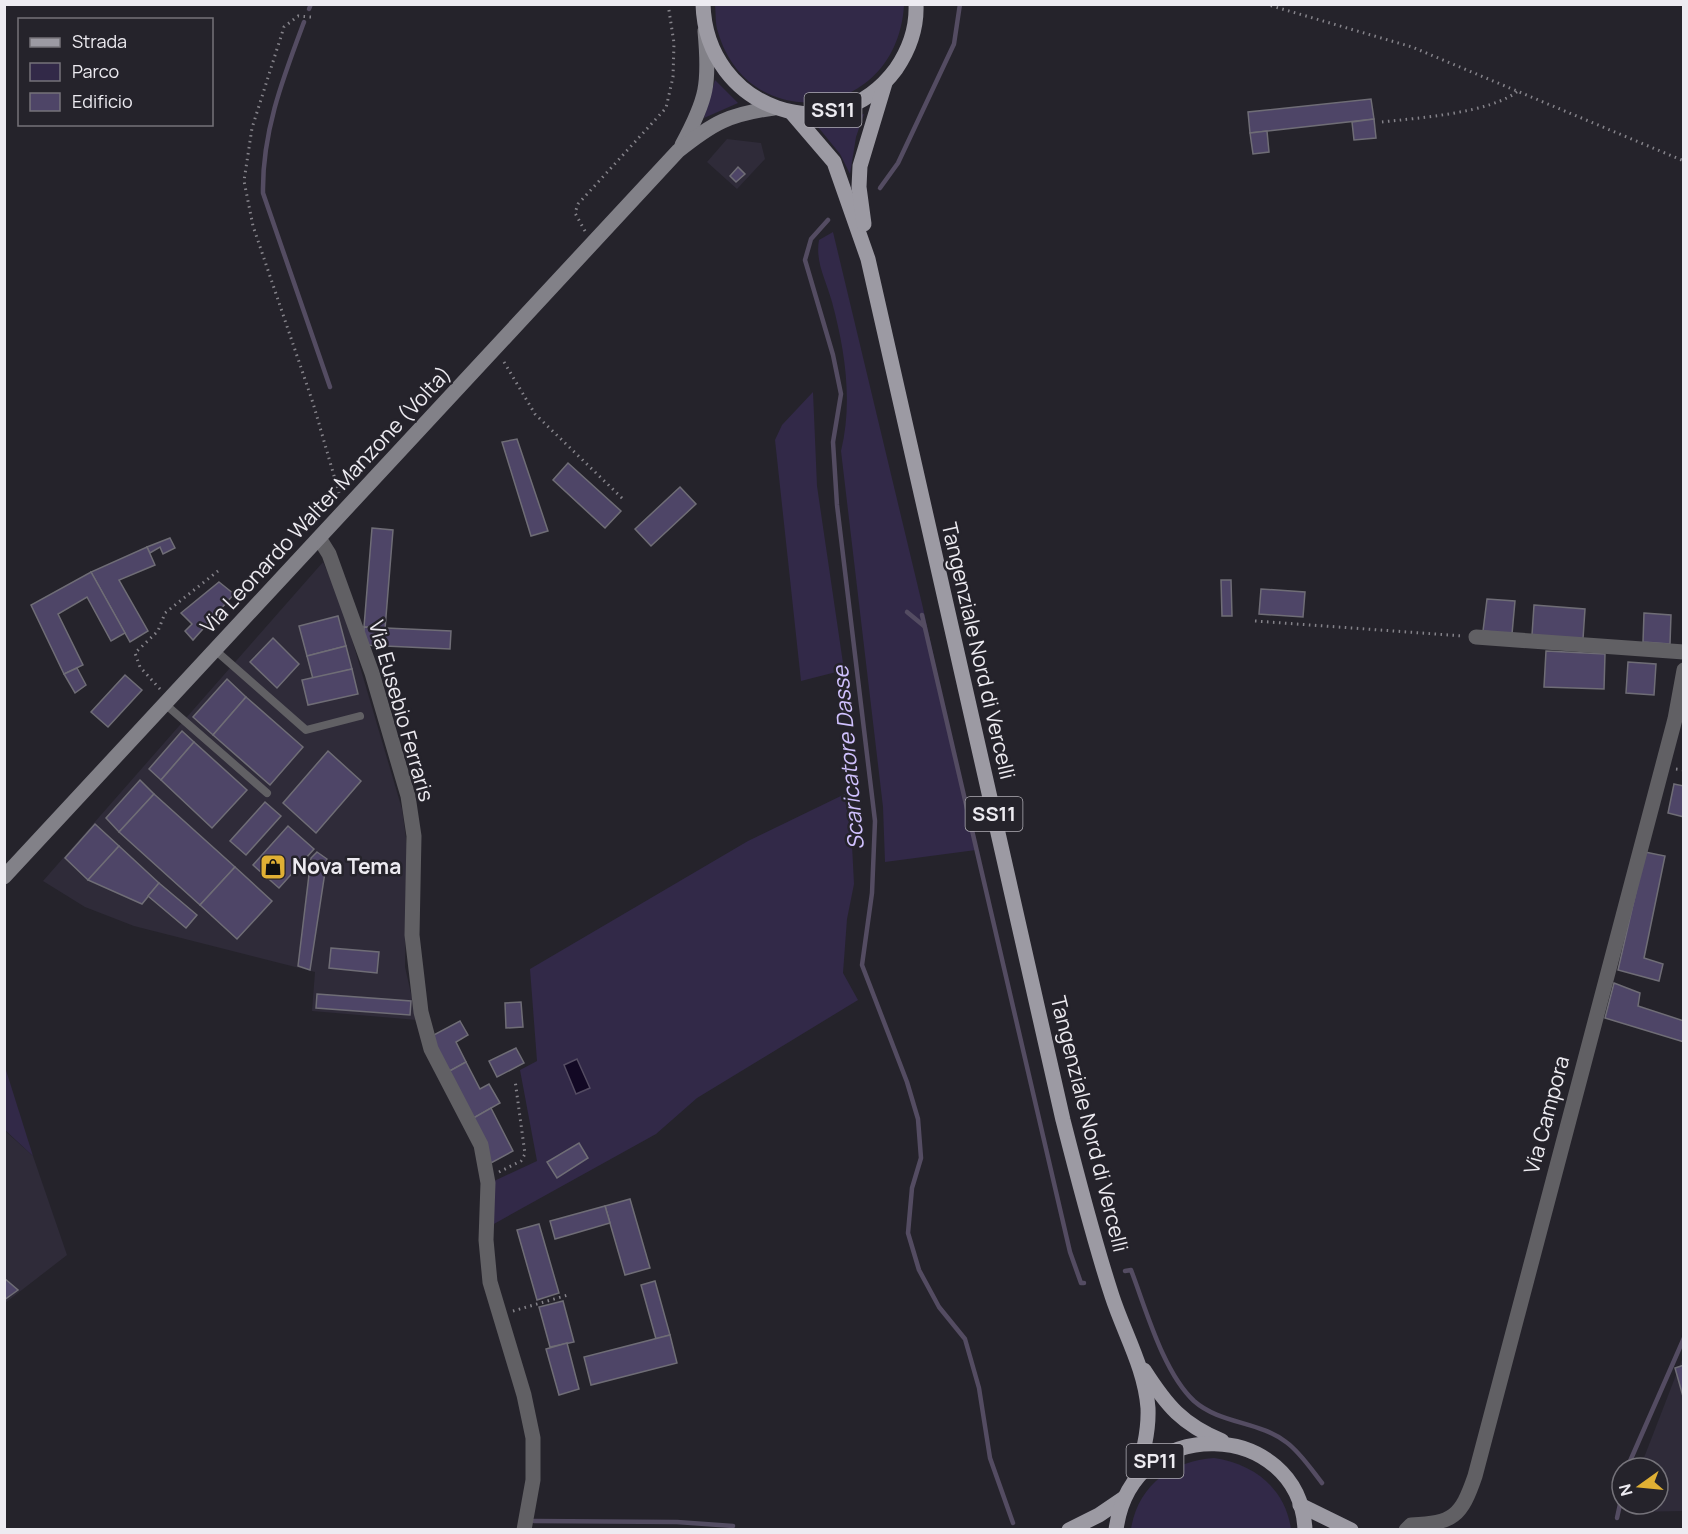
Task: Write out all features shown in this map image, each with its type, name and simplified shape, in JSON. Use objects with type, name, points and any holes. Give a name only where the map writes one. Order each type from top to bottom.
[{"type":"main road","name":"Tangenziale Nord di Vercelli","points":[[703,4],[704,22],[720,65],[734,83],[754,98],[774,108],[820,114],[856,103],[885,83],[902,61],[911,42],[916,16],[915,4]]},
{"type":"main road","name":"Via Leonardo Walter Manzone (Volta)","points":[[678,151],[702,108],[708,69],[704,22]]},
{"type":"main road","name":"Tangenziale Nord di Vercelli","points":[[885,83],[860,166],[859,187],[868,259],[1063,1120],[1096,1245],[1113,1299],[1139,1363],[1148,1407],[1147,1436],[1135,1480]]},
{"type":"main road","name":"Via Leonardo Walter Manzone (Volta)","points":[[4,877],[678,151],[710,126],[732,116],[774,108]]},
{"type":"main road","name":"Tangenziale Nord di Vercelli","points":[[792,112],[834,162],[868,259]]},
{"type":"main road","name":"Tangenziale Nord di Vercelli","points":[[1139,1363],[1176,1414],[1190,1426],[1233,1445]]},
{"type":"main road","name":"SP11","points":[[1116,1530],[1124,1498],[1135,1480],[1147,1467],[1179,1448],[1206,1443],[1233,1445],[1251,1451],[1274,1467],[1292,1488],[1300,1505],[1305,1530]]},
{"type":"main road","points":[[1069,1530],[1099,1515],[1124,1498]]},
{"type":"main road","points":[[1300,1505],[1351,1530]]},
{"type":"street","name":"Via Eusebio Ferraris","points":[[320,538],[329,554],[372,673],[408,796],[414,836],[412,936],[423,1021],[431,1048],[481,1145],[487,1178],[486,1240],[490,1282],[524,1395],[533,1438],[533,1480],[524,1530]]},
{"type":"street","points":[[1476,637],[1683,652]]},
{"type":"street","name":"Via Campora","points":[[1406,1530],[1411,1525],[1443,1522],[1452,1518],[1464,1504],[1475,1476],[1675,719],[1683,670]]},
{"type":"lane","points":[[215,650],[306,730],[360,716]]},
{"type":"lane","points":[[167,702],[267,793]]},
{"type":"path","points":[[595,240],[582,229],[575,213],[578,204],[666,108],[673,77],[674,43],[668,4]]},
{"type":"path","points":[[1265,4],[1412,47],[1519,90],[1683,161]]},
{"type":"path","points":[[311,17],[298,16],[284,27],[252,128],[244,181],[253,226],[313,402],[344,511]]},
{"type":"path","points":[[1382,122],[1479,108],[1519,90]]},
{"type":"path","points":[[495,348],[535,414],[624,500]]},
{"type":"path","points":[[167,702],[140,667],[135,653],[158,632],[165,613],[218,571]]},
{"type":"path","points":[[1255,621],[1476,637]]},
{"type":"path","points":[[487,1178],[521,1161],[525,1154],[514,1080]]},
{"type":"path","points":[[500,1315],[568,1295]]},
{"type":"shaded area","points":[[727,139],[761,143],[765,159],[737,189],[707,162]]},
{"type":"shaded area","points":[[323,562],[340,599],[402,809],[407,845],[405,967],[417,1020],[312,1011],[315,972],[134,926],[85,907],[43,881]]},
{"type":"shaded area","points":[[577,1059],[590,1088],[576,1094],[564,1065]]},
{"type":"shaded area","points":[[4,1130],[33,1156],[67,1255],[5,1303]]},
{"type":"shaded area","points":[[1683,1357],[1683,1511],[1670,1511],[1670,1456],[1645,1456]]},
{"type":"green space","points":[[715,5],[904,5],[895,44],[876,73],[850,93],[820,102],[788,100],[759,89],[734,66],[718,32]]},
{"type":"green space","points":[[715,80],[738,103],[704,118]]},
{"type":"green space","points":[[864,114],[856,137],[850,174],[840,154],[818,127]]},
{"type":"green space","points":[[833,232],[923,608],[976,850],[885,862],[883,807],[841,451],[845,432],[847,395],[844,357],[818,248],[819,240]]},
{"type":"green space","points":[[813,392],[817,486],[844,670],[801,681],[775,440],[782,425]]},
{"type":"green space","points":[[845,794],[852,845],[854,884],[847,919],[843,973],[858,1000],[697,1098],[656,1134],[492,1225],[494,1181],[537,1161],[520,1070],[537,1061],[530,969],[748,841]]},
{"type":"green space","points":[[5,1067],[33,1156],[5,1130]]},
{"type":"green space","points":[[1214,1458],[1242,1466],[1265,1480],[1282,1501],[1291,1529],[1131,1529],[1141,1500],[1159,1478],[1184,1464]]},
{"type":"building","points":[[1371,99],[1374,119],[1250,133],[1248,112]]},
{"type":"building","points":[[1374,119],[1376,138],[1354,140],[1352,122]]},
{"type":"building","points":[[1267,131],[1269,152],[1253,154],[1250,133]]},
{"type":"building","points":[[738,167],[745,174],[736,182],[730,176]]},
{"type":"building","points":[[517,439],[548,531],[531,536],[502,442]]},
{"type":"building","points":[[568,463],[621,511],[605,528],[553,480]]},
{"type":"building","points":[[680,487],[696,504],[651,546],[635,529]]},
{"type":"building","points":[[372,528],[393,530],[385,629],[364,627]]},
{"type":"building","points":[[170,538],[175,548],[163,554],[160,547],[150,553],[147,547]]},
{"type":"building","points":[[147,547],[155,565],[119,580],[148,631],[130,642],[91,572]]},
{"type":"building","points":[[91,572],[125,633],[111,641],[87,597],[58,614],[83,665],[64,674],[31,605]]},
{"type":"building","points":[[1221,580],[1231,580],[1232,616],[1222,616]]},
{"type":"building","points":[[219,582],[234,594],[193,640],[185,631],[192,624],[181,613]]},
{"type":"building","points":[[1261,589],[1305,592],[1303,617],[1259,614]]},
{"type":"building","points":[[1487,599],[1515,601],[1512,634],[1483,631]]},
{"type":"building","points":[[1534,605],[1585,609],[1583,639],[1532,635]]},
{"type":"building","points":[[1644,613],[1671,615],[1670,644],[1643,642]]},
{"type":"building","points":[[338,616],[346,646],[307,656],[299,626]]},
{"type":"building","points":[[364,627],[451,631],[450,649],[363,645]]},
{"type":"building","points":[[273,638],[299,664],[277,688],[250,662]]},
{"type":"building","points":[[346,646],[352,669],[313,679],[307,656]]},
{"type":"building","points":[[1546,651],[1605,654],[1604,689],[1544,687]]},
{"type":"building","points":[[1628,662],[1656,664],[1654,695],[1626,693]]},
{"type":"building","points":[[77,668],[86,685],[75,693],[64,674]]},
{"type":"building","points":[[352,669],[358,694],[308,705],[302,680]]},
{"type":"building","points":[[125,675],[142,690],[108,727],[91,712]]},
{"type":"building","points":[[227,679],[246,697],[213,735],[193,717]]},
{"type":"building","points":[[246,697],[303,747],[270,785],[213,735]]},
{"type":"building","points":[[182,731],[194,742],[161,780],[149,769]]},
{"type":"building","points":[[194,742],[247,790],[212,828],[161,780]]},
{"type":"building","points":[[328,751],[361,781],[316,833],[283,803]]},
{"type":"building","points":[[140,780],[154,794],[119,832],[106,818]]},
{"type":"building","points":[[1674,784],[1684,786],[1684,817],[1668,813]]},
{"type":"building","points":[[154,794],[235,867],[200,905],[119,832]]},
{"type":"building","points":[[265,802],[281,816],[246,855],[230,841]]},
{"type":"building","points":[[95,824],[119,846],[88,880],[65,858]]},
{"type":"building","points":[[288,826],[314,849],[279,888],[253,865]]},
{"type":"building","points":[[119,846],[159,883],[142,904],[88,880]]},
{"type":"building","points":[[317,852],[327,859],[310,970],[298,966],[311,858]]},
{"type":"building","points":[[1645,852],[1665,856],[1644,958],[1663,964],[1659,981],[1618,970]]},
{"type":"building","points":[[235,867],[272,901],[237,939],[200,905]]},
{"type":"building","points":[[159,883],[197,915],[186,928],[148,896]]},
{"type":"building","points":[[331,948],[379,952],[377,973],[329,968]]},
{"type":"building","points":[[1614,983],[1640,993],[1638,1006],[1684,1021],[1684,1042],[1605,1018]]},
{"type":"building","points":[[317,994],[411,1001],[410,1015],[316,1008]]},
{"type":"building","points":[[521,1002],[523,1027],[506,1028],[505,1003]]},
{"type":"building","points":[[460,1021],[468,1035],[456,1042],[466,1062],[446,1073],[428,1038]]},
{"type":"building","points":[[516,1048],[524,1063],[497,1077],[489,1061]]},
{"type":"building","points":[[466,1062],[480,1089],[489,1084],[500,1103],[470,1120],[446,1073]]},
{"type":"building","points":[[491,1108],[513,1151],[491,1163],[470,1120]]},
{"type":"building","points":[[579,1143],[588,1158],[557,1178],[547,1162]]},
{"type":"building","points":[[630,1199],[650,1268],[625,1275],[605,1206]]},
{"type":"building","points":[[605,1206],[610,1223],[555,1239],[550,1221]]},
{"type":"building","points":[[539,1224],[559,1293],[537,1300],[517,1230]]},
{"type":"building","points":[[4,1278],[18,1290],[4,1300]]},
{"type":"building","points":[[655,1281],[670,1335],[656,1339],[641,1285]]},
{"type":"building","points":[[563,1301],[574,1342],[550,1347],[539,1307]]},
{"type":"building","points":[[670,1335],[677,1363],[591,1385],[584,1357]]},
{"type":"building","points":[[567,1343],[579,1389],[559,1395],[546,1349]]},
{"type":"building","points":[[1684,1365],[1684,1400],[1675,1368]]},
{"type":"waterway","points":[[309,9],[311,4]]},
{"type":"waterway","name":"Scaricatore Dasse","points":[[880,188],[898,163],[954,44],[960,4]]},
{"type":"waterway","points":[[304,22],[275,106],[266,148],[263,193],[330,387]]},
{"type":"waterway","name":"Scaricatore Dasse","points":[[828,220],[811,239],[805,260],[833,355],[841,394],[833,442],[837,505],[875,821],[872,893],[862,965],[907,1082],[918,1119],[921,1158],[912,1188],[908,1233],[919,1270],[939,1307],[965,1339],[979,1388],[990,1458],[1013,1523]]},
{"type":"waterway","points":[[907,612],[924,626]]},
{"type":"waterway","points":[[922,615],[1070,1252],[1081,1283],[1084,1283]]},
{"type":"waterway","points":[[1125,1271],[1131,1270],[1149,1321],[1173,1374],[1194,1401],[1204,1409],[1227,1419],[1264,1430],[1286,1442],[1322,1483]]},
{"type":"waterway","points":[[1632,1456],[1684,1338]]},
{"type":"waterway","points":[[534,1521],[677,1522],[733,1526]]},
{"type":"place","name":"Nova Tema","points":[[273,867]]}]
